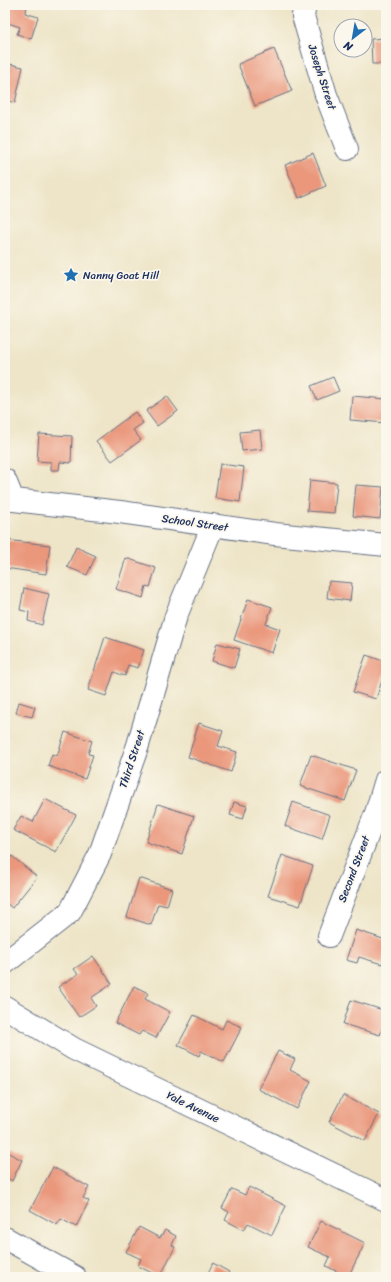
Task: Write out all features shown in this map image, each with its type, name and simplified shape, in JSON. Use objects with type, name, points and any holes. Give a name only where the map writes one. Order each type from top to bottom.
[{"type":"street","name":"Joseph Street","points":[[304,5],[303,16],[326,95],[347,149]]},
{"type":"street","points":[[5,480],[9,500]]},
{"type":"street","name":"School Street","points":[[9,500],[120,512],[276,534],[386,545]]},
{"type":"street","name":"Third Street","points":[[5,963],[70,912],[100,854],[138,745],[176,616],[213,525]]},
{"type":"street","name":"Second Street","points":[[329,936],[376,813],[386,780]]},
{"type":"street","name":"Yale Avenue","points":[[5,1007],[74,1049],[386,1200]]},
{"type":"street","points":[[5,1238],[75,1277]]},
{"type":"building","points":[[5,5],[28,5],[25,13],[38,17],[31,39],[17,34],[20,27],[5,22]]},
{"type":"building","points":[[386,38],[386,64],[372,64],[373,39]]},
{"type":"building","points":[[274,49],[292,91],[255,106],[238,64]]},
{"type":"building","points":[[5,63],[23,67],[15,103],[5,100]]},
{"type":"building","points":[[313,153],[326,186],[299,198],[285,165]]},
{"type":"building","points":[[333,377],[339,391],[317,400],[311,386]]},
{"type":"building","points":[[167,396],[178,411],[157,426],[146,411]]},
{"type":"building","points":[[352,396],[386,399],[386,423],[350,420]]},
{"type":"building","points":[[135,412],[143,423],[133,430],[141,440],[112,461],[96,441]]},
{"type":"building","points":[[260,430],[262,449],[242,451],[240,432]]},
{"type":"building","points":[[39,434],[72,436],[71,463],[60,462],[59,470],[51,470],[51,462],[37,461]]},
{"type":"building","points":[[220,464],[244,467],[240,502],[215,498]]},
{"type":"building","points":[[310,480],[337,483],[334,513],[307,511]]},
{"type":"building","points":[[356,485],[383,487],[380,519],[353,516]]},
{"type":"building","points":[[5,540],[50,545],[46,574],[5,568]]},
{"type":"building","points":[[76,547],[96,556],[87,575],[67,567]]},
{"type":"building","points":[[126,558],[156,568],[150,587],[146,586],[143,598],[116,589]]},
{"type":"building","points":[[329,581],[352,583],[350,601],[327,598]]},
{"type":"building","points":[[24,588],[49,594],[42,625],[28,621],[29,612],[20,610]]},
{"type":"building","points":[[248,599],[272,607],[266,624],[280,629],[272,653],[234,640]]},
{"type":"building","points":[[105,637],[144,650],[138,668],[128,665],[125,676],[114,672],[106,696],[88,690]]},
{"type":"building","points":[[217,643],[240,649],[234,668],[212,661]]},
{"type":"building","points":[[366,655],[386,662],[386,668],[376,699],[353,692]]},
{"type":"building","points":[[19,702],[35,707],[32,717],[16,713]]},
{"type":"building","points":[[199,723],[223,731],[218,746],[237,752],[231,772],[188,757]]},
{"type":"building","points":[[65,732],[92,741],[88,754],[93,755],[85,779],[48,766],[52,754],[57,756]]},
{"type":"building","points":[[311,755],[356,770],[345,801],[300,786]]},
{"type":"building","points":[[45,799],[76,815],[56,852],[13,830],[21,816],[33,822]]},
{"type":"building","points":[[234,802],[247,806],[243,819],[230,815]]},
{"type":"building","points":[[293,802],[330,815],[322,839],[285,826]]},
{"type":"building","points":[[158,804],[194,816],[182,854],[146,842]]},
{"type":"building","points":[[282,855],[313,866],[300,906],[268,896]]},
{"type":"building","points":[[12,856],[37,877],[12,908],[5,902],[5,866]]},
{"type":"building","points":[[139,878],[172,889],[167,906],[158,904],[151,925],[127,917]]},
{"type":"building","points":[[356,930],[386,940],[386,952],[382,964],[359,957],[357,963],[346,960]]},
{"type":"building","points":[[93,956],[112,984],[91,998],[96,1006],[79,1017],[58,987],[78,974],[74,969]]},
{"type":"building","points":[[134,986],[148,993],[145,999],[170,1012],[156,1038],[142,1031],[139,1035],[115,1023]]},
{"type":"building","points":[[351,1000],[386,1011],[386,1017],[380,1035],[343,1024]]},
{"type":"building","points":[[194,1015],[222,1029],[226,1020],[242,1027],[224,1062],[201,1051],[199,1056],[178,1045]]},
{"type":"building","points":[[278,1051],[295,1059],[290,1070],[311,1081],[297,1109],[258,1089]]},
{"type":"building","points":[[343,1095],[379,1114],[365,1141],[329,1122]]},
{"type":"building","points":[[5,1151],[22,1160],[12,1181],[5,1177]]},
{"type":"building","points":[[53,1167],[89,1187],[83,1198],[89,1201],[76,1227],[61,1219],[57,1225],[30,1210]]},
{"type":"building","points":[[249,1187],[286,1206],[272,1235],[248,1223],[244,1230],[225,1220],[229,1212],[222,1208],[232,1189],[245,1195]]},
{"type":"building","points":[[321,1221],[365,1243],[348,1277],[326,1266],[330,1257],[308,1247]]},
{"type":"building","points":[[139,1227],[160,1238],[165,1230],[176,1236],[172,1245],[175,1247],[160,1277],[138,1266],[141,1259],[126,1252]]},
{"type":"building","points":[[213,1263],[229,1272],[226,1277],[206,1277]]},
{"type":"building","points":[[386,1268],[386,1277],[382,1277]]},
{"type":"place","name":"Nanny Goat Hill","points":[[71,275]]}]
